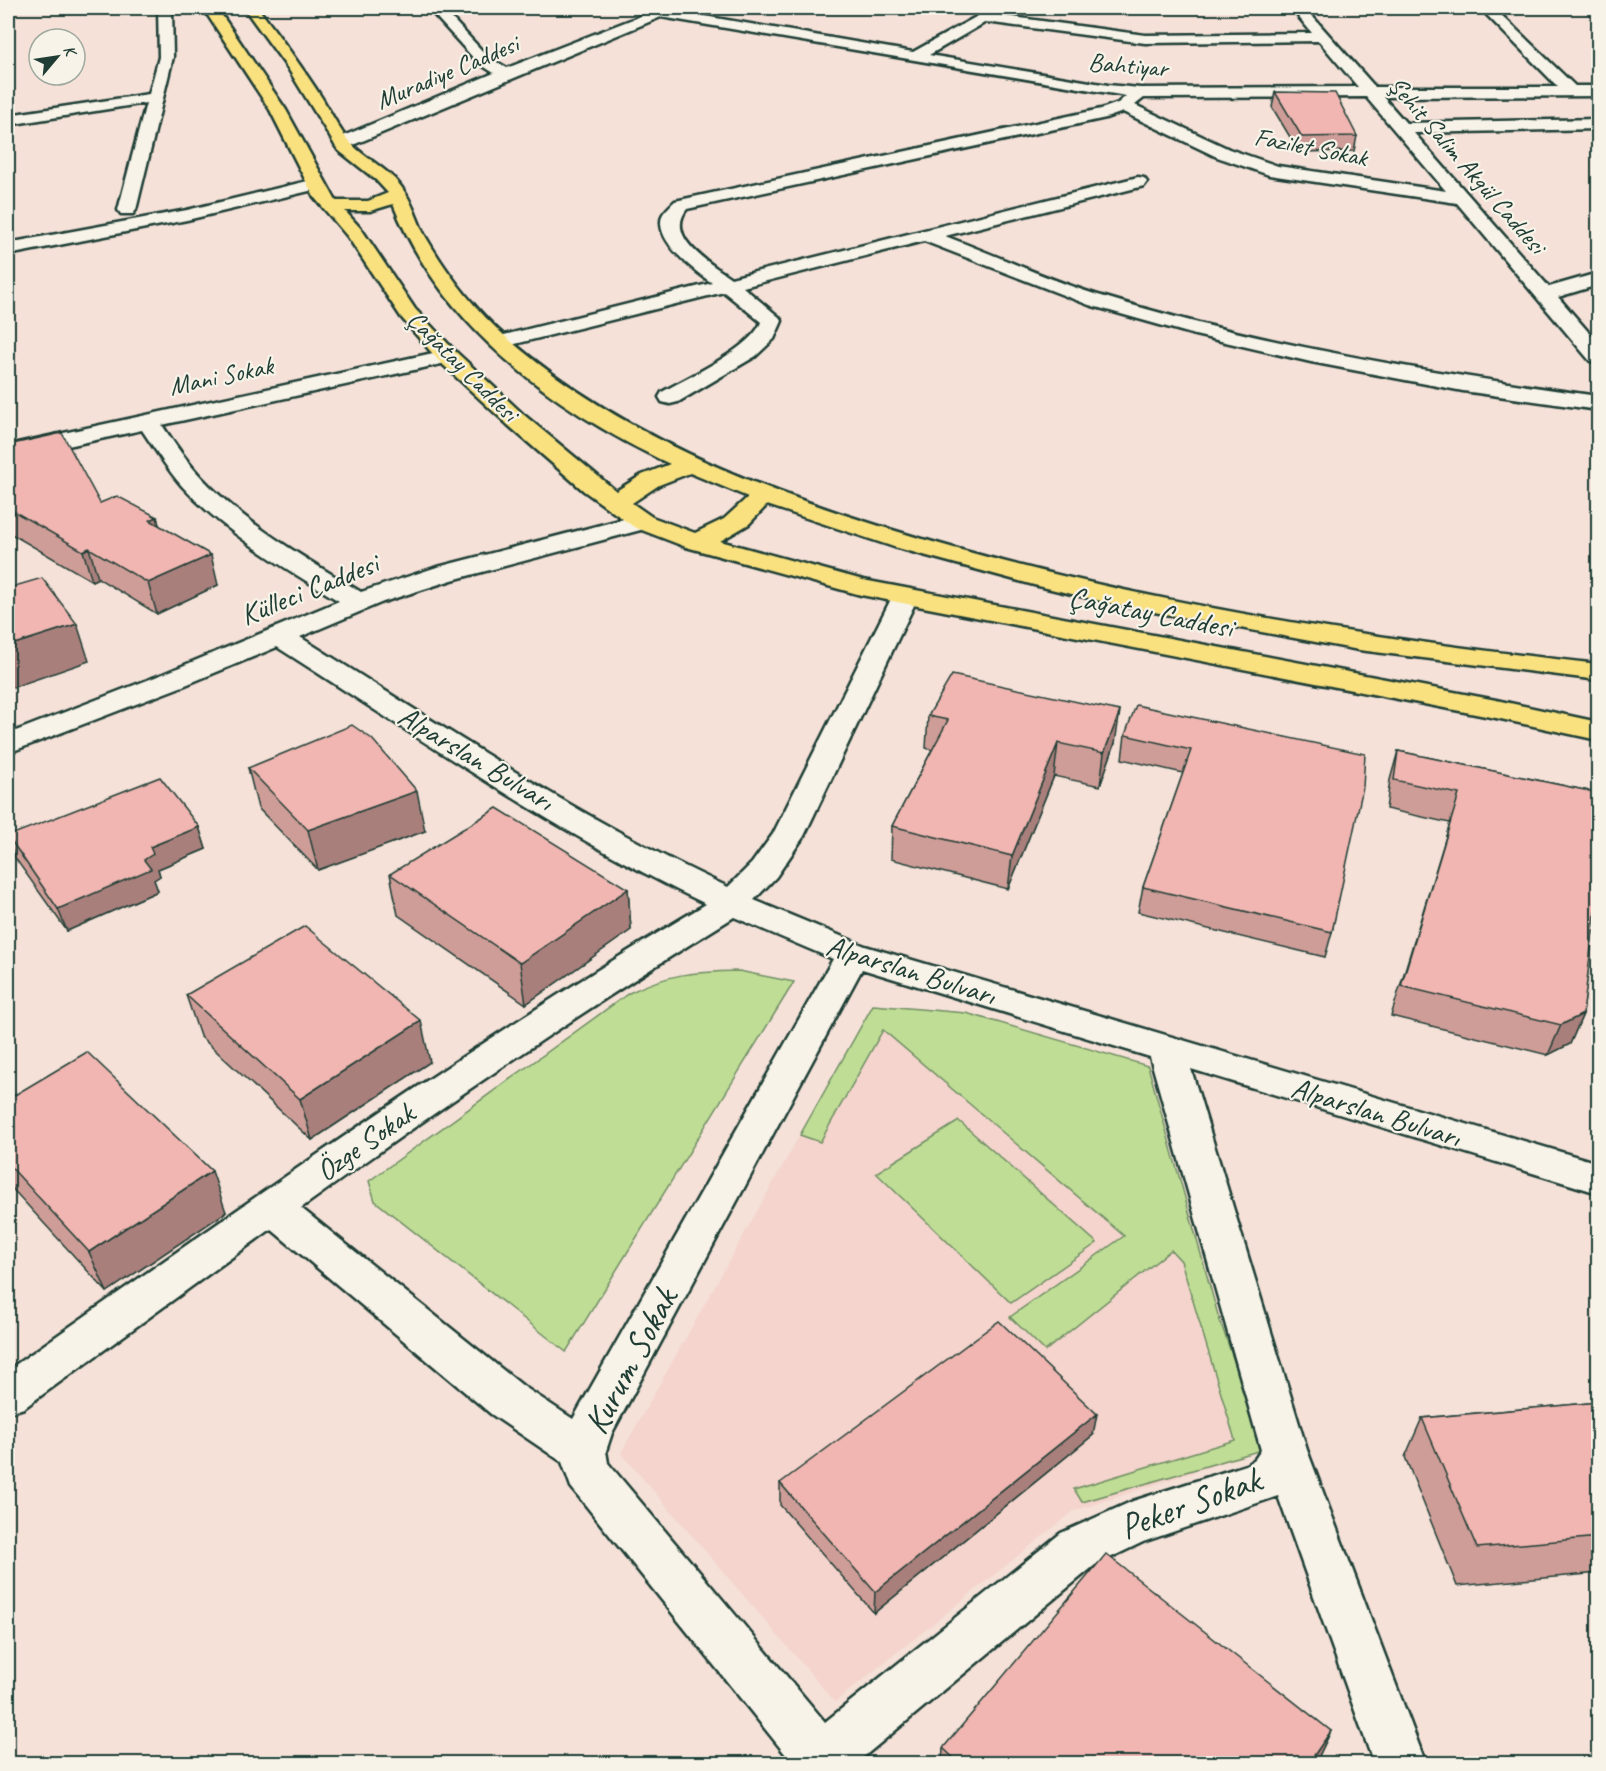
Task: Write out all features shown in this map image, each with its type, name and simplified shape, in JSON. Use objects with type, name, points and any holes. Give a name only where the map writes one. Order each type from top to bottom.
[{"type":"main road","name":"Çağatay Caddesi","points":[[210,8],[326,183],[332,206],[355,234],[408,313],[447,356],[560,459],[616,504],[644,522],[695,542],[810,574],[905,597],[1496,709],[1599,731]]},
{"type":"main road","points":[[251,8],[292,63],[342,143],[391,187]]},
{"type":"main road","points":[[358,178],[391,187]]},
{"type":"main road","name":"Çağatay Caddesi","points":[[391,187],[427,254],[463,304],[499,342],[548,382],[597,414],[691,465],[762,495],[901,542],[1120,599],[1354,642],[1599,672]]},
{"type":"main road","points":[[332,206],[370,206],[391,187]]},
{"type":"main road","points":[[616,504],[638,486],[668,472],[691,465]]},
{"type":"main road","points":[[695,542],[729,530],[752,510],[762,495]]},
{"type":"street","points":[[127,210],[166,57],[165,8]]},
{"type":"street","points":[[435,8],[483,60],[506,74]]},
{"type":"street","points":[[915,57],[1001,8]]},
{"type":"street","name":"Şehit Salim Akgül Caddesi","points":[[1298,8],[1599,356]]},
{"type":"street","points":[[1487,8],[1571,91]]},
{"type":"street","name":"Muradiye Caddesi","points":[[342,143],[666,10]]},
{"type":"street","name":"Bahtiyar","points":[[666,10],[915,57],[1108,90],[1140,93],[1599,91]]},
{"type":"street","points":[[986,18],[1144,39],[1324,38]]},
{"type":"street","points":[[670,397],[748,351],[767,335],[772,321],[690,257],[678,244],[669,219],[673,211],[681,205],[1106,113],[1124,106],[1140,93]]},
{"type":"street","points":[[8,120],[157,96]]},
{"type":"street","name":"Fazilet Sokak","points":[[1124,106],[1223,153],[1275,171],[1463,199]]},
{"type":"street","points":[[1402,128],[1599,124]]},
{"type":"street","points":[[499,342],[1138,182]]},
{"type":"street","points":[[8,249],[187,215],[326,183]]},
{"type":"street","points":[[187,215],[292,205],[332,206]]},
{"type":"street","points":[[925,235],[1096,301],[1202,331],[1311,356],[1463,384],[1599,403]]},
{"type":"street","points":[[1545,294],[1599,279]]},
{"type":"street","name":"Mani Sokak","points":[[8,452],[447,356]]},
{"type":"street","points":[[148,421],[191,480],[230,517],[359,602]]},
{"type":"street","name":"Külleci Caddesi","points":[[8,744],[359,602],[443,574],[644,522]]},
{"type":"street","name":"Özge Sokak","points":[[8,1394],[398,1118],[648,954],[731,904],[764,870],[788,836],[905,597]]},
{"type":"street","name":"Alparslan Bulvarı","points":[[279,636],[505,777],[613,840],[731,904],[794,933],[853,954],[1599,1178]]},
{"type":"street","name":"Kurum Sokak","points":[[821,1762],[587,1472],[583,1451],[592,1427],[853,954]]},
{"type":"street","name":"Peker Sokak","points":[[821,1762],[1078,1549],[1133,1523],[1269,1477],[1279,1467],[1284,1450],[1166,1048]]},
{"type":"street","points":[[272,1207],[507,1400],[583,1451]]},
{"type":"street","points":[[1284,1450],[1400,1764]]},
{"type":"shaded area","points":[[873,1005],[966,1013],[1148,1066],[1218,1315],[1265,1449],[1074,1511],[835,1702],[621,1453]]},
{"type":"green space","points":[[739,971],[794,982],[566,1352],[375,1201],[369,1181],[629,993],[657,981],[682,975]]},
{"type":"green space","points":[[873,1005],[966,1013],[1148,1066],[1218,1315],[1265,1449],[1082,1502],[1074,1489],[1235,1440],[1181,1261],[1171,1250],[1045,1351],[1010,1317],[1124,1236],[883,1030],[820,1142],[800,1135]]},
{"type":"green space","points":[[959,1121],[1097,1243],[1011,1303],[876,1173]]},
{"type":"building","points":[[1275,92],[1335,93],[1357,136],[1302,137]]},
{"type":"building","points":[[62,433],[100,503],[117,496],[157,517],[150,520],[211,555],[148,583],[89,548],[83,551],[8,508],[8,445]]},
{"type":"building","points":[[42,578],[77,624],[8,646],[8,588]]},
{"type":"building","points":[[952,675],[1120,711],[1104,753],[1058,743],[1012,856],[892,826],[948,720],[928,716]]},
{"type":"building","points":[[1136,705],[1365,754],[1363,787],[1332,932],[1143,887],[1191,750],[1125,735]]},
{"type":"building","points":[[352,725],[372,739],[417,791],[308,830],[248,768]]},
{"type":"building","points":[[1398,751],[1599,793],[1599,881],[1583,1014],[1561,1025],[1401,986],[1459,794],[1394,780]]},
{"type":"building","points":[[160,777],[199,827],[150,847],[153,854],[144,860],[151,869],[58,909],[8,836]]},
{"type":"building","points":[[497,808],[628,889],[520,963],[390,874]]},
{"type":"building","points":[[305,926],[421,1021],[300,1099],[186,995]]},
{"type":"building","points":[[87,1052],[212,1171],[89,1252],[8,1164],[8,1099]]},
{"type":"building","points":[[999,1321],[1097,1414],[875,1592],[780,1483]]},
{"type":"building","points":[[1599,1402],[1599,1537],[1477,1548],[1422,1418]]},
{"type":"building","points":[[1106,1554],[1331,1731],[1308,1764],[960,1764],[943,1748]]}]
